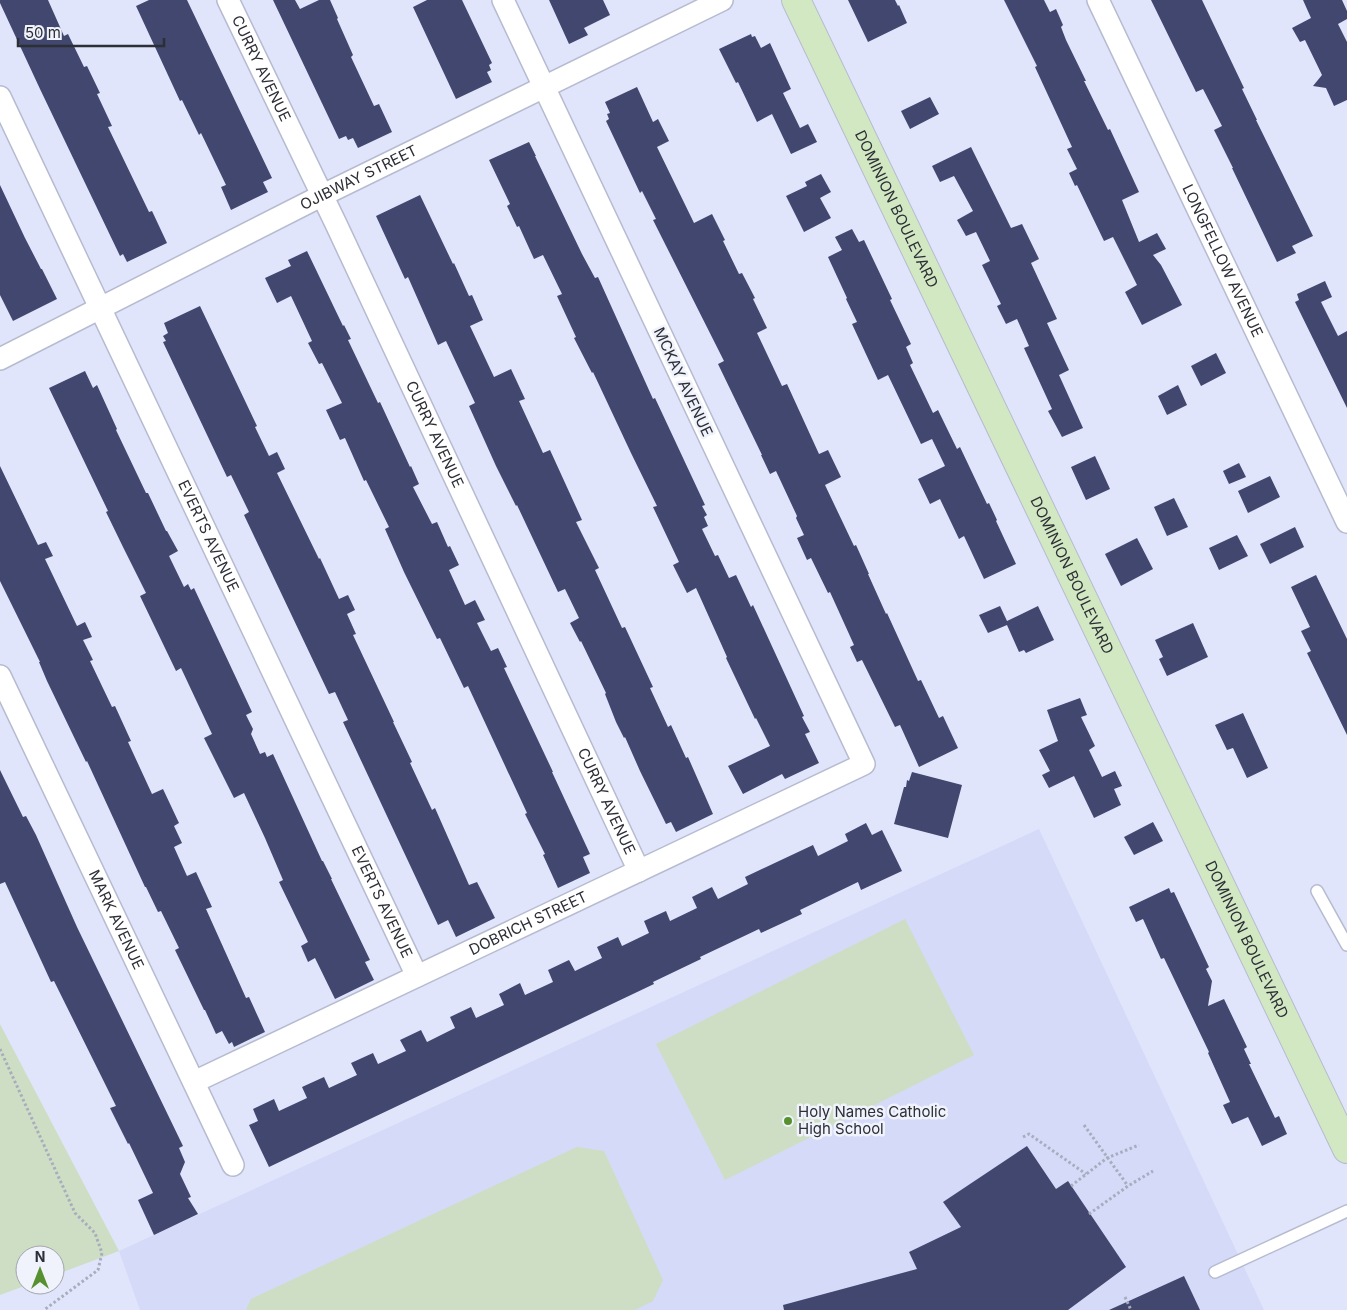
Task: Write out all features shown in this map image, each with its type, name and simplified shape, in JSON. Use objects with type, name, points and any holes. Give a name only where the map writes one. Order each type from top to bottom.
[{"type":"street","name":"CURRY AVENUE","points":[[228,0],[531,638],[639,871]]},
{"type":"street","name":"MCKAY AVENUE","points":[[503,0],[864,764]]},
{"type":"street","name":"OJIBWAY STREET","points":[[0,359],[322,196],[722,0]]},
{"type":"street","name":"DOMINION BOULEVARD","points":[[796,0],[1347,1149]]},
{"type":"street","name":"LONGFELLOW AVENUE","points":[[1098,0],[1347,522]]},
{"type":"street","name":"EVERTS AVENUE","points":[[0,97],[417,976]]},
{"type":"street","name":"MARK AVENUE","points":[[0,676],[233,1164]]},
{"type":"street","name":"DOBRICH STREET","points":[[194,1082],[864,764]]},
{"type":"lane","points":[[1317,891],[1347,945]]},
{"type":"lane","points":[[1215,1272],[1347,1211]]},
{"type":"path","points":[[0,1049],[75,1213],[95,1233],[102,1253],[98,1270],[44,1310]]},
{"type":"path","points":[[1084,1125],[1128,1186]]},
{"type":"path","points":[[1023,1137],[1029,1134],[1086,1174]]},
{"type":"path","points":[[1071,1186],[1108,1158],[1138,1145]]},
{"type":"path","points":[[1089,1214],[1153,1171]]},
{"type":"path","points":[[1125,1297],[1131,1310]]},
{"type":"shaded area","name":"Holy Names Catholic High School","points":[[1039,829],[1264,1310],[140,1310],[119,1251]]},
{"type":"green space","points":[[905,919],[974,1055],[725,1180],[656,1044]]},
{"type":"green space","points":[[0,1024],[119,1251],[65,1271],[65,1245],[15,1245],[15,1289],[0,1295]]},
{"type":"green space","points":[[577,1147],[604,1151],[663,1280],[653,1301],[635,1310],[246,1310],[251,1299]]},
{"type":"building","points":[[0,0],[48,0],[64,36],[68,34],[84,67],[87,66],[100,93],[97,94],[112,126],[108,127],[149,212],[152,211],[167,243],[127,262],[123,254],[120,256],[40,89]]},
{"type":"building","points":[[149,0],[187,0],[272,178],[263,182],[268,192],[231,210],[221,187],[226,185],[201,133],[199,135],[182,100],[180,101],[136,6]]},
{"type":"building","points":[[273,0],[295,0],[300,9],[319,0],[330,0],[353,55],[351,57],[374,106],[379,104],[392,132],[358,148],[353,138],[348,140],[346,136],[339,139]]},
{"type":"building","points":[[427,0],[462,0],[492,63],[489,65],[491,70],[487,72],[492,82],[456,99],[413,7]]},
{"type":"building","points":[[549,0],[603,0],[610,15],[584,28],[588,35],[569,44]]},
{"type":"building","points":[[848,0],[895,0],[907,23],[868,42]]},
{"type":"building","points":[[1004,0],[1044,0],[1050,12],[1056,9],[1063,25],[1061,27],[1066,40],[1086,81],[1084,81],[1108,130],[1110,129],[1139,192],[1122,200],[1139,242],[1157,233],[1166,249],[1153,255],[1161,265],[1182,305],[1142,325],[1125,292],[1137,285],[1113,237],[1104,241],[1077,185],[1075,186],[1069,173],[1077,169],[1067,149],[1072,147],[1035,67],[1037,66]]},
{"type":"building","points":[[1151,0],[1202,0],[1244,88],[1242,89],[1256,120],[1313,236],[1292,246],[1296,253],[1277,262],[1214,130],[1222,126],[1203,89],[1196,92]]},
{"type":"building","points":[[1303,0],[1342,0],[1347,11],[1347,19],[1338,24],[1347,42],[1347,100],[1334,106],[1326,88],[1313,86],[1322,75],[1305,40],[1300,42],[1292,28],[1311,18]]},
{"type":"building","points":[[751,34],[752,37],[755,36],[761,48],[770,43],[791,89],[783,93],[800,128],[808,124],[817,142],[791,154],[772,114],[757,122],[738,82],[736,83],[719,49]]},
{"type":"building","points":[[637,87],[653,122],[658,119],[669,141],[657,147],[694,223],[712,214],[739,274],[742,273],[755,298],[753,299],[767,328],[757,333],[782,386],[787,384],[819,454],[828,450],[841,477],[825,485],[854,546],[856,545],[918,681],[921,680],[939,718],[943,716],[958,748],[919,767],[900,725],[895,727],[862,660],[857,662],[850,647],[854,645],[830,592],[828,593],[811,558],[807,560],[797,538],[804,535],[796,518],[797,516],[776,471],[770,474],[718,364],[724,361],[653,220],[656,219],[642,191],[640,193],[606,121],[609,119],[607,114],[610,113],[605,102]]},
{"type":"building","points":[[930,97],[939,114],[910,129],[901,111]]},
{"type":"building","points":[[529,142],[582,254],[595,278],[598,277],[653,399],[655,398],[705,505],[702,506],[707,515],[704,517],[708,526],[702,529],[715,556],[718,555],[729,578],[736,575],[751,607],[753,605],[804,716],[802,717],[810,732],[805,734],[819,763],[785,779],[782,774],[743,794],[728,766],[770,746],[726,658],[696,588],[687,593],[673,565],[679,562],[653,507],[657,506],[593,372],[574,338],[576,337],[557,296],[562,294],[543,255],[534,259],[519,226],[517,227],[507,206],[510,204],[489,160]]},
{"type":"building","points":[[971,147],[1011,228],[1022,224],[1039,259],[1031,263],[1057,319],[1047,323],[1069,370],[1059,375],[1083,428],[1062,437],[1048,411],[1052,409],[1024,348],[1029,346],[1017,319],[1006,324],[997,306],[1001,304],[982,265],[990,261],[976,232],[966,236],[957,220],[973,211],[954,176],[940,182],[932,166]]},
{"type":"building","points":[[821,174],[831,192],[820,198],[831,218],[804,232],[786,196],[807,186],[805,182]]},
{"type":"building","points":[[0,185],[57,299],[13,321],[0,295]]},
{"type":"building","points":[[420,195],[469,296],[472,295],[483,320],[470,326],[494,377],[511,369],[525,399],[519,401],[543,453],[550,450],[582,520],[576,522],[599,568],[595,570],[622,628],[625,627],[653,687],[650,688],[668,727],[671,725],[686,758],[688,757],[713,814],[676,832],[671,822],[666,824],[616,722],[606,693],[581,641],[570,623],[579,618],[565,589],[558,592],[517,505],[496,466],[469,406],[475,403],[446,341],[438,345],[408,277],[405,279],[376,216]]},
{"type":"building","points":[[852,229],[859,242],[864,240],[892,299],[890,300],[911,344],[906,347],[913,363],[910,365],[933,413],[938,410],[957,449],[960,447],[987,504],[989,503],[1016,564],[984,579],[964,536],[959,539],[940,499],[930,504],[918,479],[945,466],[932,439],[921,444],[888,375],[878,380],[852,324],[857,322],[828,257],[842,250],[835,237]]},
{"type":"building","points":[[307,251],[351,339],[348,340],[378,403],[380,402],[411,466],[419,484],[413,487],[432,524],[437,522],[448,547],[450,546],[459,565],[449,570],[465,605],[475,600],[485,620],[477,623],[491,651],[498,648],[507,667],[504,668],[590,854],[583,857],[590,873],[558,888],[543,855],[545,854],[525,814],[527,813],[468,686],[464,688],[440,638],[437,639],[385,529],[389,527],[366,480],[364,481],[345,438],[340,440],[326,410],[342,403],[322,363],[319,364],[308,343],[312,341],[291,296],[277,303],[265,278],[291,266],[288,260]]},
{"type":"building","points":[[1325,281],[1332,297],[1321,302],[1338,336],[1347,331],[1347,408],[1295,302],[1299,300],[1297,294]]},
{"type":"building","points":[[200,306],[257,426],[255,427],[269,456],[277,452],[285,469],[277,473],[339,599],[348,595],[355,610],[347,614],[356,634],[353,635],[394,722],[412,762],[410,763],[432,810],[435,808],[469,885],[477,882],[495,918],[456,937],[448,920],[438,925],[343,722],[348,720],[335,692],[329,694],[244,515],[249,512],[231,475],[227,477],[163,342],[166,341],[163,336],[168,333],[164,323]]},
{"type":"building","points":[[1216,353],[1226,373],[1201,386],[1191,366]]},
{"type":"building","points":[[85,371],[93,388],[97,385],[146,493],[148,493],[178,551],[169,556],[184,587],[188,584],[191,590],[194,588],[252,712],[246,715],[253,729],[251,734],[260,754],[265,752],[267,757],[273,754],[370,960],[365,962],[374,980],[335,999],[315,958],[308,962],[301,946],[308,942],[279,882],[283,880],[265,838],[244,793],[234,798],[204,738],[212,734],[181,668],[176,671],[140,596],[146,593],[106,512],[108,511],[49,388]]},
{"type":"building","points":[[1178,385],[1187,405],[1167,415],[1158,396]]},
{"type":"building","points":[[1095,456],[1110,489],[1086,500],[1071,467]]},
{"type":"building","points":[[1239,463],[1246,477],[1229,484],[1223,471]]},
{"type":"building","points":[[0,466],[38,545],[46,542],[53,556],[45,559],[77,626],[85,622],[92,637],[83,640],[93,660],[90,661],[112,707],[115,706],[131,741],[128,742],[152,794],[163,789],[179,823],[174,826],[182,843],[174,847],[187,876],[196,872],[212,907],[206,909],[246,998],[249,997],[265,1032],[234,1047],[232,1042],[229,1044],[222,1031],[216,1034],[175,950],[179,948],[161,911],[158,912],[145,887],[87,761],[0,581]]},
{"type":"building","points":[[1270,476],[1280,497],[1248,513],[1238,491]]},
{"type":"building","points":[[1174,498],[1188,527],[1167,536],[1154,507]]},
{"type":"building","points":[[1295,527],[1304,547],[1270,564],[1260,544]]},
{"type":"building","points":[[1237,535],[1248,556],[1219,570],[1209,548]]},
{"type":"building","points":[[1137,538],[1153,569],[1121,586],[1105,554]]},
{"type":"building","points":[[1316,575],[1347,639],[1347,735],[1307,653],[1311,651],[1301,631],[1310,627],[1291,587]]},
{"type":"building","points":[[1000,606],[1007,621],[1038,606],[1054,640],[1026,653],[1024,650],[1019,652],[1007,625],[988,633],[979,615]]},
{"type":"building","points":[[1193,623],[1208,657],[1167,676],[1159,659],[1163,657],[1155,640]]},
{"type":"building","points":[[1080,698],[1087,715],[1081,717],[1095,746],[1089,750],[1102,777],[1115,771],[1122,786],[1114,789],[1121,805],[1094,818],[1074,776],[1049,788],[1042,775],[1050,771],[1039,750],[1058,741],[1047,710]]},
{"type":"building","points":[[1243,713],[1268,768],[1247,778],[1233,748],[1227,750],[1215,725]]},
{"type":"building","points":[[0,770],[23,817],[26,816],[36,835],[77,927],[183,1146],[179,1148],[185,1162],[180,1174],[191,1197],[188,1198],[198,1214],[154,1235],[138,1200],[153,1193],[110,1108],[116,1106],[54,981],[51,982],[5,882],[0,884]]},
{"type":"building","points":[[912,772],[962,785],[948,838],[894,824],[904,787],[906,787],[907,780],[909,781]]},
{"type":"building","points":[[1153,822],[1163,841],[1134,855],[1124,837]]},
{"type":"building","points":[[866,823],[872,835],[882,830],[902,871],[861,890],[858,882],[800,910],[802,914],[761,933],[759,929],[700,957],[701,959],[653,982],[654,984],[269,1167],[249,1125],[258,1121],[253,1109],[274,1099],[279,1111],[307,1098],[302,1087],[324,1077],[329,1088],[357,1075],[351,1063],[373,1053],[378,1064],[406,1051],[400,1040],[421,1030],[427,1042],[455,1028],[450,1017],[471,1007],[476,1018],[504,1005],[499,994],[520,983],[525,995],[553,982],[548,970],[569,960],[575,971],[602,958],[597,947],[618,937],[622,946],[649,933],[644,921],[666,911],[670,921],[697,908],[692,897],[712,887],[718,899],[748,884],[745,877],[813,845],[818,856],[848,841],[845,834]]},
{"type":"building","points":[[1169,888],[1171,893],[1174,892],[1209,967],[1206,969],[1212,981],[1208,1006],[1224,999],[1247,1047],[1244,1049],[1251,1064],[1249,1064],[1275,1118],[1279,1116],[1287,1134],[1262,1146],[1248,1117],[1232,1124],[1223,1105],[1230,1102],[1209,1052],[1164,958],[1161,959],[1143,919],[1136,922],[1129,907]]},
{"type":"building","points":[[1027,1146],[1056,1189],[1068,1181],[1126,1267],[1068,1310],[784,1310],[783,1305],[917,1269],[909,1252],[961,1227],[943,1202]]},
{"type":"building","points":[[1184,1276],[1200,1310],[1109,1310]]},
{"type":"place","name":"Holy Names Catholic High School","points":[[788,1121]]}]
